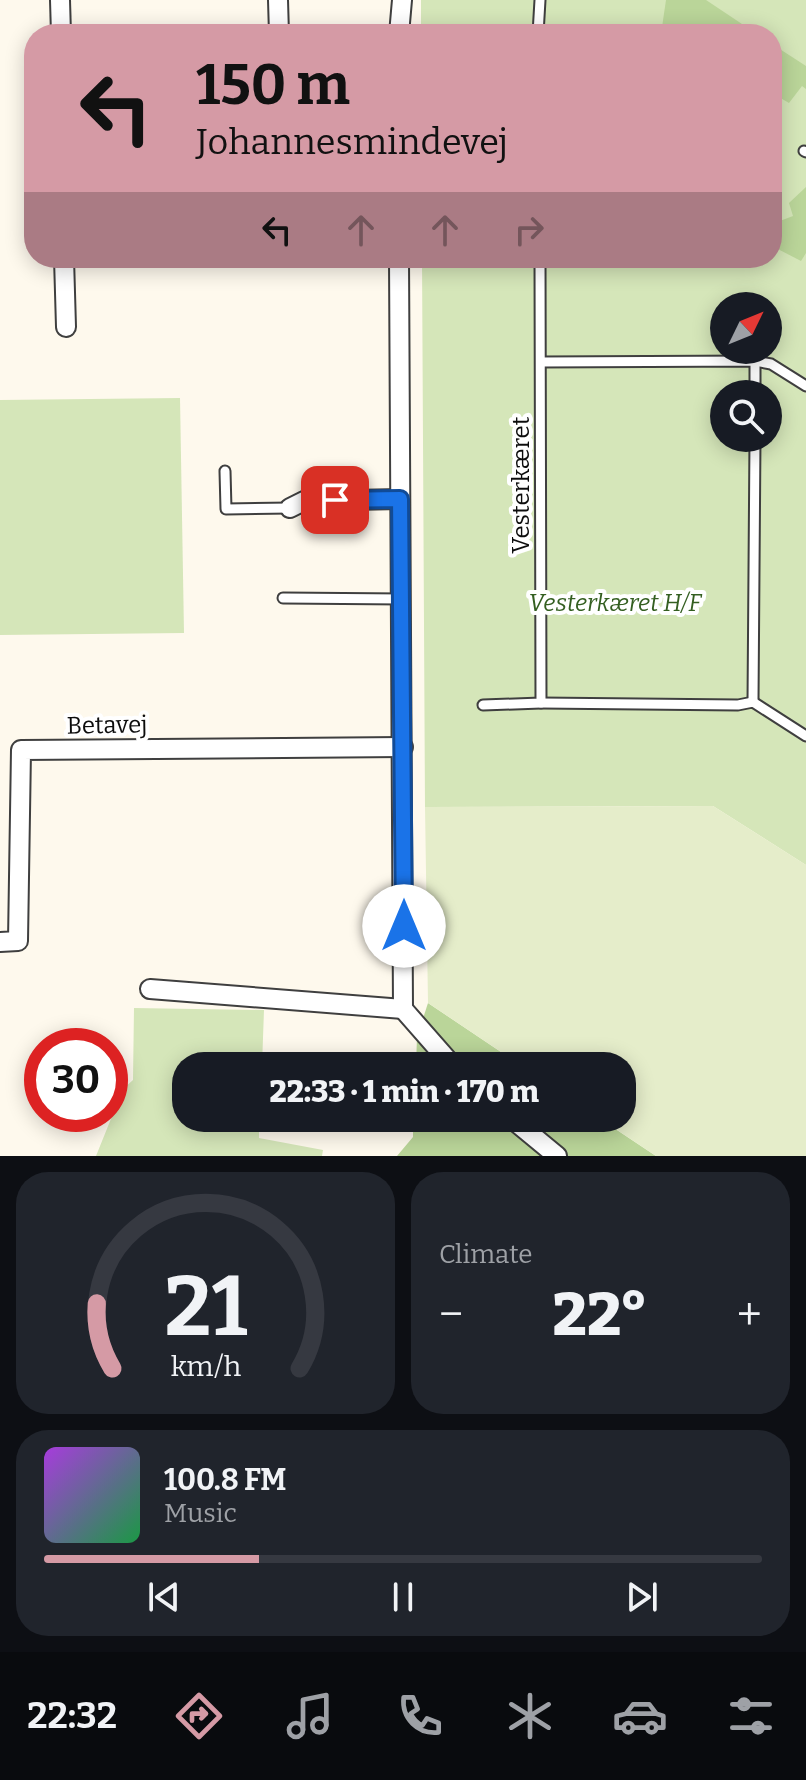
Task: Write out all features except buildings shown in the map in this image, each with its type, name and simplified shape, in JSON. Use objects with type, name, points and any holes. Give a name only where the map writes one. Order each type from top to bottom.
[{"type":"street","points":[[60,0],[61,24]]},
{"type":"street","points":[[278,0],[279,24]]},
{"type":"street","points":[[400,24],[402,0]]},
{"type":"street","points":[[64,268],[66,327]]},
{"type":"street","points":[[399,268],[403,1009],[441,1052]]},
{"type":"street","points":[[290,508],[304,501],[400,499]]},
{"type":"street","name":"Betavej","points":[[0,942],[18,941],[21,750],[403,747]]},
{"type":"street","points":[[150,989],[403,1009]]},
{"type":"street","points":[[528,1132],[557,1156]]},
{"type":"lane","points":[[539,24],[540,0]]},
{"type":"lane","name":"Vesterkæret","points":[[540,268],[541,703]]},
{"type":"lane","points":[[541,362],[710,361]]},
{"type":"lane","points":[[771,364],[806,386]]},
{"type":"lane","points":[[753,702],[755,452]]},
{"type":"lane","points":[[225,471],[226,509],[290,508]]},
{"type":"lane","points":[[283,598],[403,599]]},
{"type":"lane","points":[[483,705],[738,705],[753,702],[806,736]]},
{"type":"green space","name":"Vesterkæret H/F","points":[[421,0],[806,0],[806,865],[713,806],[425,807],[422,268],[782,268],[782,24],[421,24]]},
{"type":"green space","points":[[666,0],[706,0],[742,24],[662,24]]},
{"type":"green space","points":[[782,50],[806,66],[806,89],[802,86],[789,103],[782,99]]},
{"type":"green space","points":[[806,187],[806,253],[801,261],[782,251],[782,220],[793,216],[789,203]]},
{"type":"green space","points":[[180,398],[184,633],[0,635],[0,400]]},
{"type":"green space","points":[[713,806],[806,865],[806,1156],[656,1156],[620,1132],[636,1132],[636,1052],[501,1052],[428,1003],[425,807]]},
{"type":"green space","points":[[428,1003],[501,1052],[416,1052],[417,1037]]},
{"type":"green space","points":[[134,1008],[264,1010],[262,1052],[172,1052],[172,1132],[259,1132],[259,1138],[323,1150],[322,1156],[96,1156],[106,1132],[128,1132],[128,1084],[133,1080]]},
{"type":"green space","points":[[413,1132],[620,1132],[656,1156],[397,1156],[413,1137]]},
{"type":"route","points":[[335,500],[400,499],[404,926]]}]
